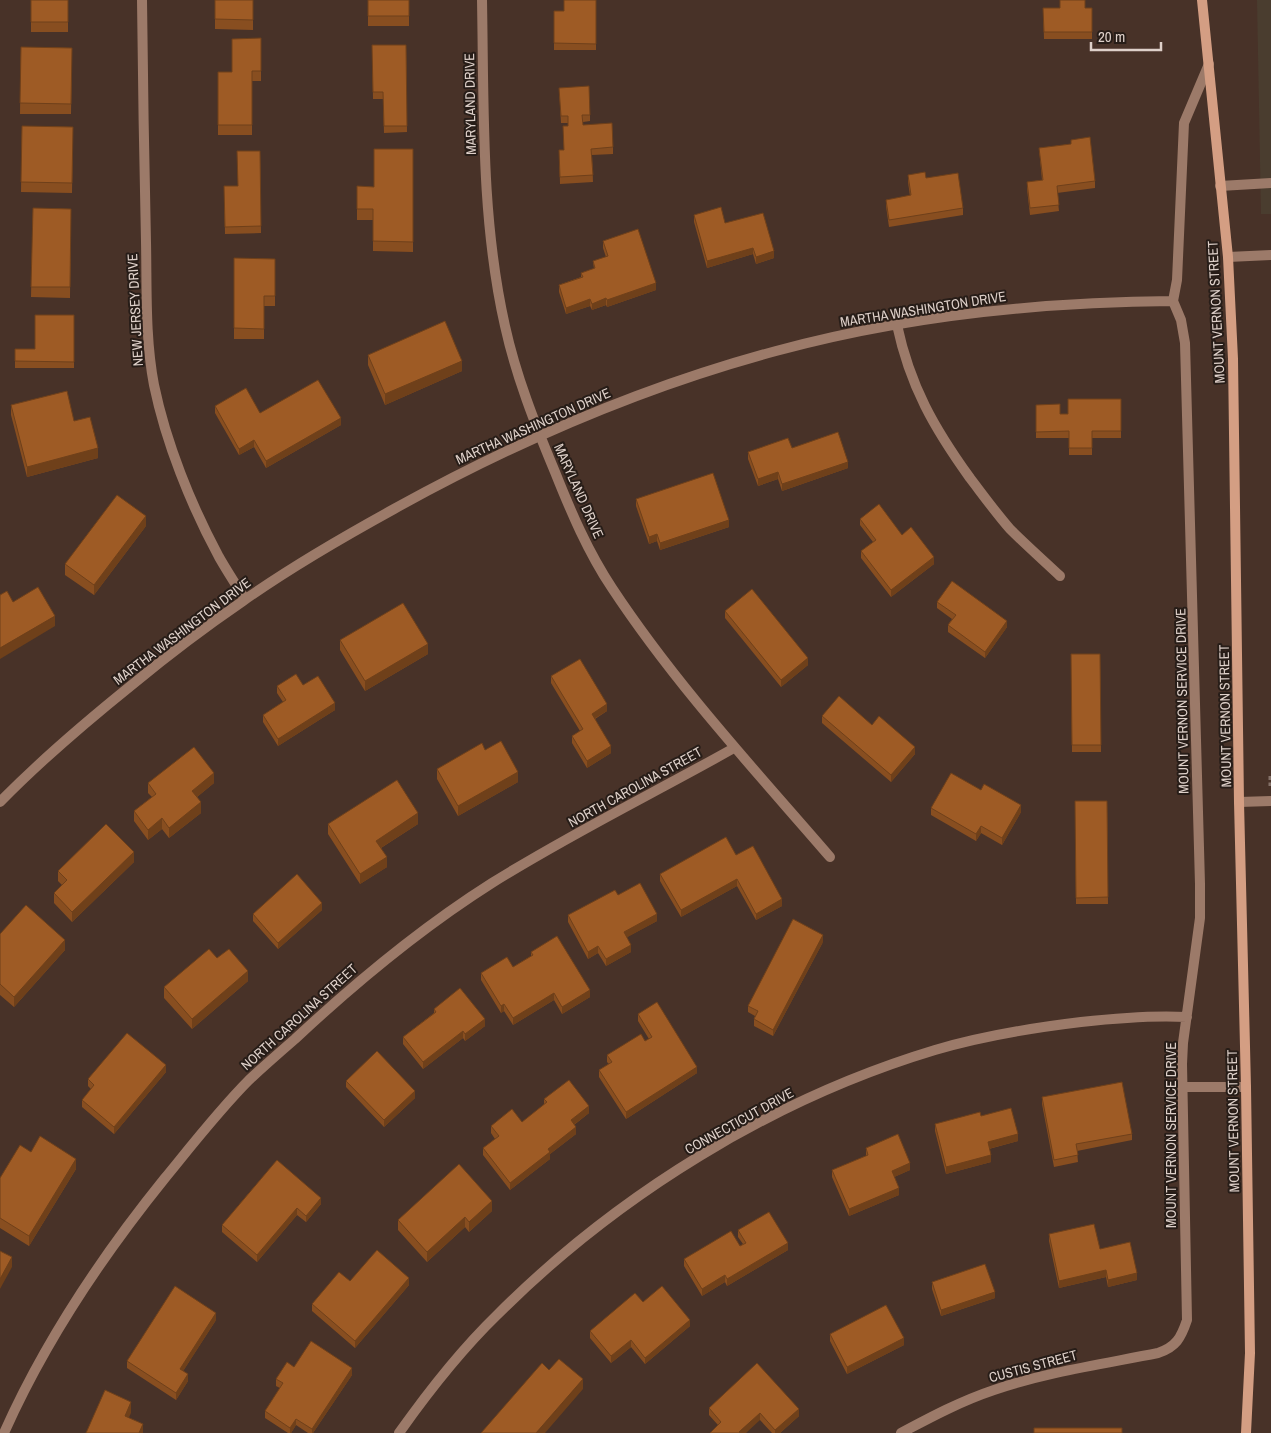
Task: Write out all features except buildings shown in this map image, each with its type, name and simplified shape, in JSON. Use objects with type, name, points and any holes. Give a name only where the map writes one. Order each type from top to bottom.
[{"type":"street","name":"NEW JERSEY DRIVE","points":[[142,0],[146,239],[150,360],[154,385],[164,425],[203,525],[220,558],[245,599]]},
{"type":"street","name":"MARYLAND DRIVE","points":[[482,0],[485,171],[491,242],[497,283],[514,363],[540,436],[578,527],[611,588],[656,650],[734,748],[830,857]]},
{"type":"street","name":"MOUNT VERNON STREET","points":[[1202,0],[1228,258],[1234,395],[1239,802],[1250,1353],[1246,1433]]},
{"type":"street","points":[[1173,301],[1177,280],[1184,123],[1209,64]]},
{"type":"street","points":[[1220,186],[1271,183]]},
{"type":"street","points":[[1228,258],[1271,255]]},
{"type":"street","name":"MARTHA WASHINGTON DRIVE","points":[[0,802],[94,716],[167,656],[245,599],[304,560],[419,495],[497,454],[625,400],[695,375],[776,351],[833,338],[964,314],[1094,302],[1173,301]]},
{"type":"street","name":"MOUNT VERNON SERVICE DRIVE","points":[[1173,301],[1181,320],[1185,343],[1200,884],[1200,918],[1182,1057],[1186,1320],[1183,1333],[1177,1342]]},
{"type":"street","points":[[896,325],[907,367],[923,405],[942,436],[989,503],[1011,529],[1060,576]]},
{"type":"street","name":"NORTH CAROLINA STREET","points":[[4,1433],[17,1403],[84,1287],[142,1207],[248,1081],[351,988],[406,944],[456,908],[493,883],[538,857],[734,748]]},
{"type":"street","points":[[1239,802],[1271,801]]},
{"type":"street","name":"CONNECTICUT DRIVE","points":[[399,1433],[437,1383],[496,1315],[565,1252],[596,1226],[679,1169],[734,1136],[825,1091],[859,1077],[926,1053],[962,1043],[1038,1027],[1135,1016],[1187,1017]]},
{"type":"street","points":[[1182,1087],[1246,1087]]},
{"type":"street","name":"CUSTIS STREET","points":[[901,1433],[963,1402],[994,1390],[1039,1377],[1158,1353],[1167,1350],[1177,1342]]},
{"type":"shaded area","points":[[1257,0],[1271,0],[1271,214],[1261,214]]}]
